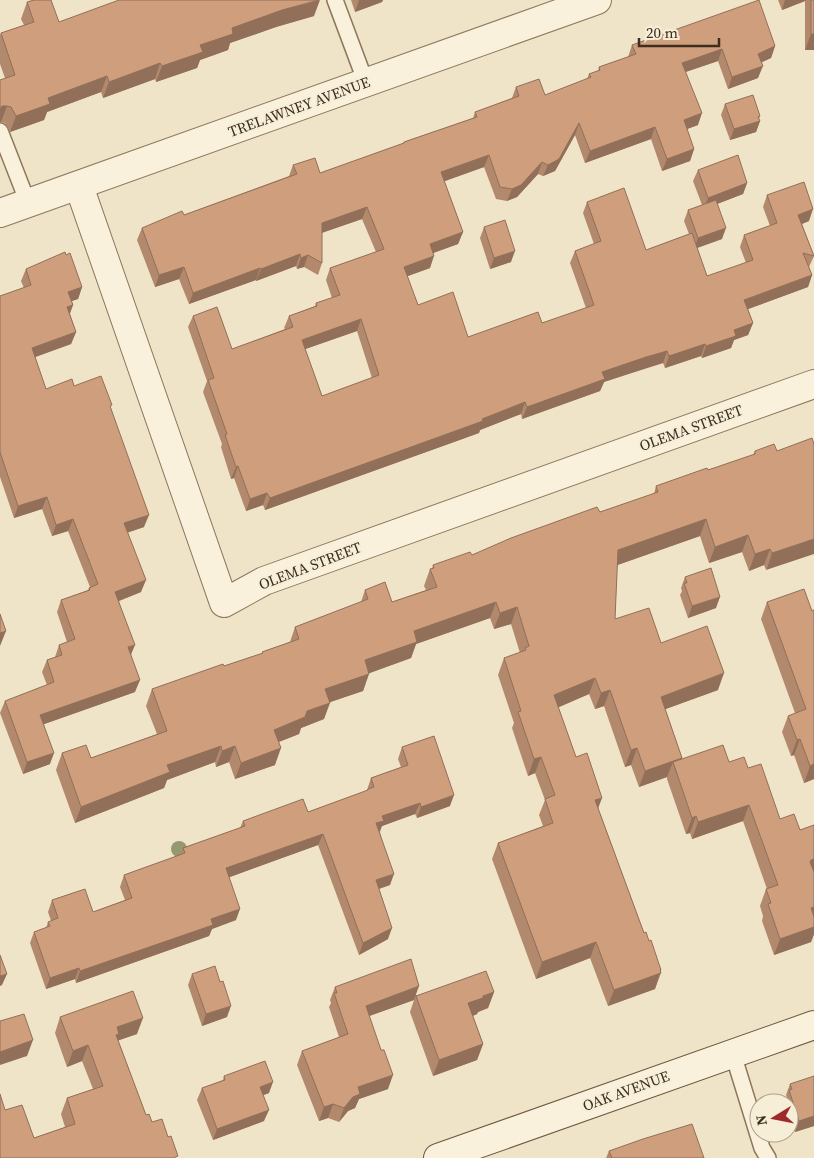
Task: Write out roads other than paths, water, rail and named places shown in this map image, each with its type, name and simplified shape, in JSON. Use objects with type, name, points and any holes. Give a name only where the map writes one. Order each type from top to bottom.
[{"type":"street","name":"TRELAWNEY AVENUE","points":[[0,213],[597,0]]},
{"type":"street","name":"OLEMA STREET","points":[[78,186],[224,603],[264,581],[814,384]]},
{"type":"street","name":"OAK AVENUE","points":[[438,1158],[814,1025]]},
{"type":"lane","points":[[335,0],[366,83]]},
{"type":"lane","points":[[0,131],[28,203]]},
{"type":"lane","points":[[733,1054],[762,1148],[768,1158]]}]
